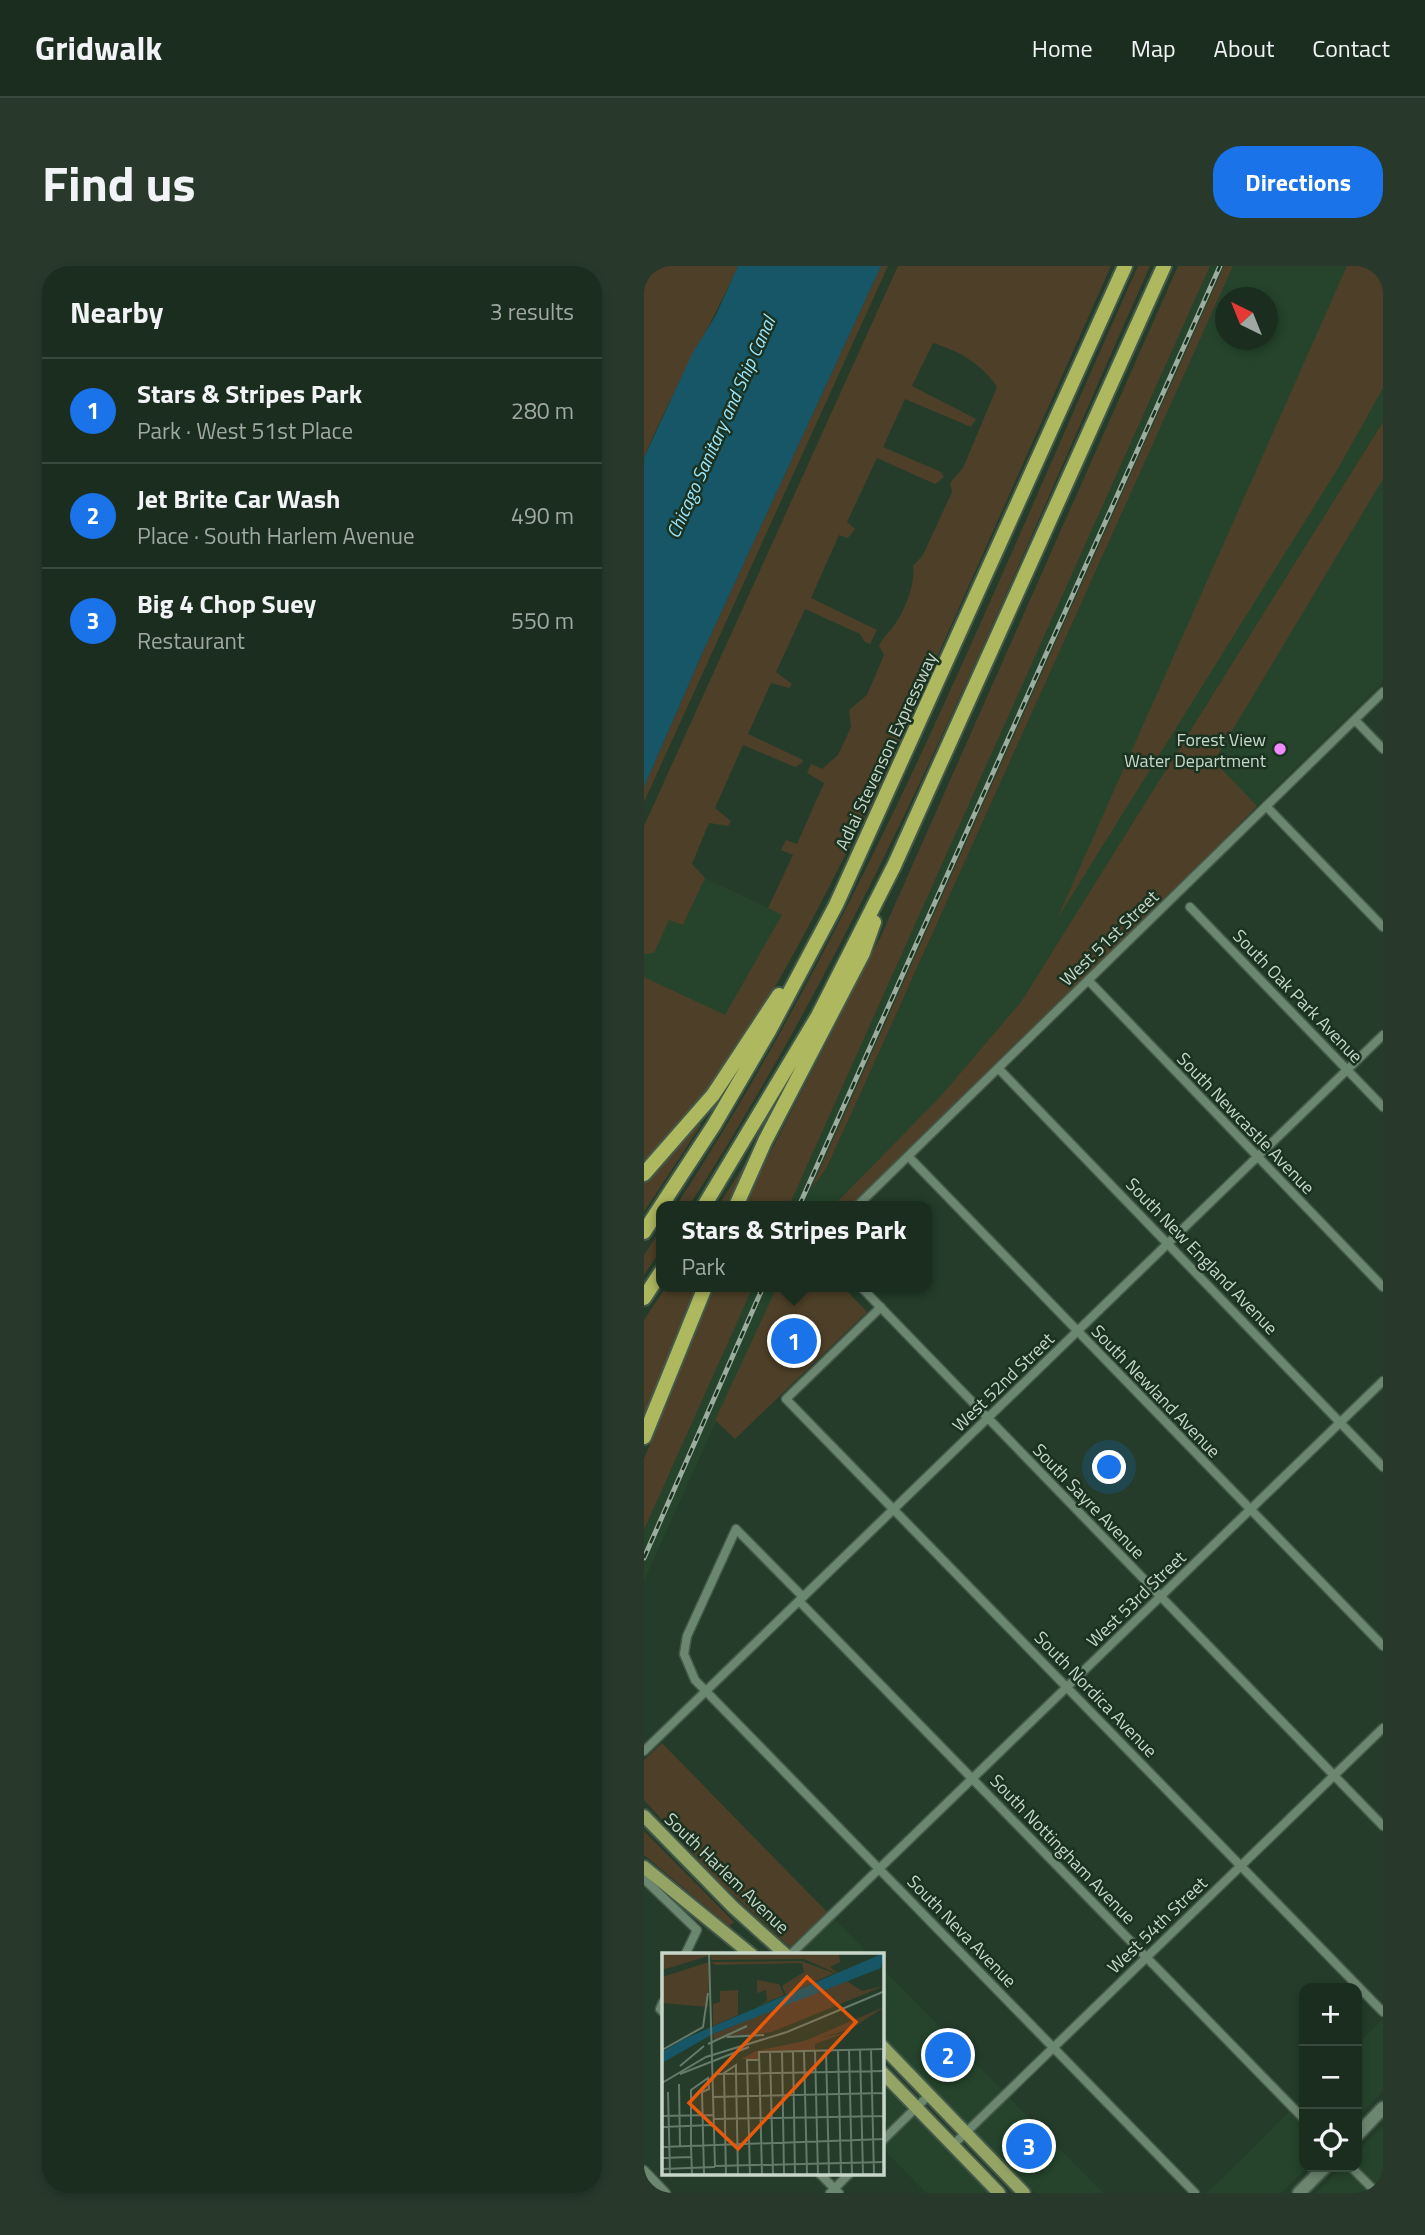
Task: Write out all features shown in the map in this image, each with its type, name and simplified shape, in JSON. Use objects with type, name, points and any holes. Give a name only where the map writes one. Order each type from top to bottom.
[{"type":"highway","name":"Adlai Stevenson Expressway","points":[[664,1201],[721,1113],[836,905],[1125,266]]},
{"type":"highway","points":[[707,1201],[818,1016],[894,866],[1164,266]]},
{"type":"highway","points":[[738,1201],[765,1141],[863,953],[894,866]]},
{"type":"highway","points":[[644,1174],[691,1125],[728,1075],[836,905]]},
{"type":"highway","name":"Adlai Stevenson Expressway","points":[[644,1232],[656,1213]]},
{"type":"highway","points":[[644,1298],[656,1280]]},
{"type":"highway","points":[[644,1437],[703,1292]]},
{"type":"main road","name":"South Harlem Avenue","points":[[644,1816],[733,1907],[786,1953]]},
{"type":"main road","points":[[644,1867],[749,1953]]},
{"type":"main road","points":[[884,2048],[1024,2193]]},
{"type":"main road","points":[[884,2074],[999,2193]]},
{"type":"main road","points":[[1362,2130],[1383,2108]]},
{"type":"main road","points":[[1299,2193],[1320,2172]]},
{"type":"street","name":"West 51st Street","points":[[862,1201],[1383,692]]},
{"type":"street","points":[[1354,720],[1383,750]]},
{"type":"street","points":[[1266,806],[1383,927]]},
{"type":"street","name":"South Oak Park Avenue","points":[[1189,907],[1383,1107]]},
{"type":"street","name":"South Newcastle Avenue","points":[[1088,981],[1383,1287]]},
{"type":"street","name":"West 52nd Street","points":[[644,1751],[1383,1035]]},
{"type":"street","name":"South New England Avenue","points":[[998,1068],[1383,1466]]},
{"type":"street","name":"South Newland Avenue","points":[[908,1156],[1383,1646]]},
{"type":"street","name":"South Sayre Avenue","points":[[866,1292],[1383,1826]]},
{"type":"street","name":"South Nordica Avenue","points":[[881,1307],[786,1399],[1383,2012]]},
{"type":"street","name":"West 53rd Street","points":[[790,1953],[1383,1381]]},
{"type":"street","name":"South Nottingham Avenue","points":[[736,1529],[973,1779],[1299,2114]]},
{"type":"street","name":"South Neva Avenue","points":[[736,1529],[687,1636],[684,1654],[689,1669],[706,1691],[1195,2193]]},
{"type":"street","name":"West 54th Street","points":[[953,2145],[1383,1728]]},
{"type":"street","points":[[644,1879],[697,1930],[686,1953]]},
{"type":"street","points":[[884,2139],[928,2096]]},
{"type":"street","points":[[644,2170],[666,2193]]},
{"type":"street","points":[[1356,2172],[1377,2193]]},
{"type":"street","points":[[822,2176],[835,2191],[847,2176]]},
{"type":"shaded area","points":[[644,266],[738,266],[644,458]]},
{"type":"shaded area","points":[[881,266],[888,266],[644,802],[644,787],[701,656]]},
{"type":"shaded area","points":[[898,266],[1111,266],[873,801],[799,944],[744,1037],[714,1081],[644,1162],[644,977],[725,1015],[782,915],[768,908],[793,855],[781,850],[786,840],[797,844],[824,783],[807,773],[811,764],[822,769],[838,755],[851,727],[849,710],[867,695],[884,655],[879,646],[893,627],[909,596],[913,566],[923,555],[952,492],[950,483],[963,468],[997,387],[969,359],[933,343],[912,386],[976,419],[971,427],[905,399],[883,447],[941,472],[944,477],[935,484],[877,458],[847,522],[855,529],[848,538],[839,535],[811,598],[877,630],[870,644],[865,642],[860,634],[805,609],[776,672],[792,684],[789,688],[771,683],[748,734],[803,760],[802,763],[795,767],[743,745],[715,808],[731,821],[728,826],[709,823],[692,864],[705,878],[683,925],[669,920],[654,953],[644,954],[644,826]]},
{"type":"shaded area","points":[[1138,266],[1150,266],[992,626],[881,863],[758,1094],[692,1201],[679,1201],[745,1095],[809,980],[868,864],[979,626]]},
{"type":"shaded area","points":[[1178,266],[1210,266],[791,1201],[746,1201],[881,936]]},
{"type":"shaded area","points":[[1210,266],[1224,266],[812,1187],[826,1169],[848,1121],[1215,306],[1215,350],[1278,350],[1278,287],[1224,287],[1233,266],[1383,266],[1383,422],[1021,1002],[939,1098],[838,1201],[791,1201]]},
{"type":"shaded area","points":[[1224,266],[1233,266],[1224,287],[1215,287],[1215,306],[848,1121],[826,1169],[811,1189]]},
{"type":"shaded area","points":[[1347,266],[1383,266],[1383,388],[1340,465],[1057,919]]},
{"type":"shaded area","points":[[1383,422],[1383,479],[1214,761],[1257,806],[1169,897],[856,1201],[838,1201],[939,1098],[1021,1002]]},
{"type":"shaded area","points":[[1383,479],[1383,682],[1257,806],[1213,761]]},
{"type":"shaded area","points":[[705,878],[783,915],[725,1016],[644,977],[644,954],[654,952],[669,919],[683,925]]},
{"type":"shaded area","points":[[698,1123],[701,1125],[644,1212],[644,1182]]},
{"type":"shaded area","points":[[747,1161],[731,1201],[721,1201]]},
{"type":"shaded area","points":[[656,1237],[656,1257],[644,1275],[644,1255]]},
{"type":"shaded area","points":[[663,1292],[695,1292],[644,1416],[644,1320]]},
{"type":"shaded area","points":[[711,1292],[751,1292],[644,1530],[644,1459]]},
{"type":"shaded area","points":[[751,1292],[775,1292],[644,1581],[644,1530]]},
{"type":"shaded area","points":[[775,1292],[848,1292],[867,1312],[735,1439],[715,1420]]},
{"type":"shaded area","points":[[662,1743],[827,1912],[790,1947],[719,1882],[644,1800],[644,1760]]},
{"type":"shaded area","points":[[644,1831],[734,1922],[729,1926],[644,1855]]},
{"type":"shaded area","points":[[827,1912],[868,1953],[796,1953],[790,1947]]},
{"type":"shaded area","points":[[884,1970],[1103,2193],[1035,2193],[884,2039]]},
{"type":"shaded area","points":[[1383,2019],[1383,2091],[1362,2112],[1362,2046],[1362,2040]]},
{"type":"shaded area","points":[[884,2086],[988,2193],[926,2193],[884,2150]]},
{"type":"shaded area","points":[[1299,2102],[1299,2172],[1302,2172],[1281,2193],[1207,2193]]},
{"type":"shaded area","points":[[1383,2126],[1383,2193],[1316,2193],[1337,2172],[1362,2172],[1362,2147]]},
{"type":"water","name":"Chicago Sanitary and Ship Canal","points":[[738,266],[881,266],[701,656],[644,787],[644,458],[692,354],[716,315]]},
{"type":"railway","points":[[801,1201],[1220,266]]},
{"type":"railway","points":[[644,1558],[761,1292]]},
{"type":"place","name":"Forest View Water Department","points":[[1280,749]]},
{"type":"place","name":"Stars & Stripes Park","points":[[794,1341]]},
{"type":"place","name":"Jet Brite Car Wash","points":[[948,2055]]},
{"type":"place","name":"Big 4 Chop Suey","points":[[1029,2146]]}]
